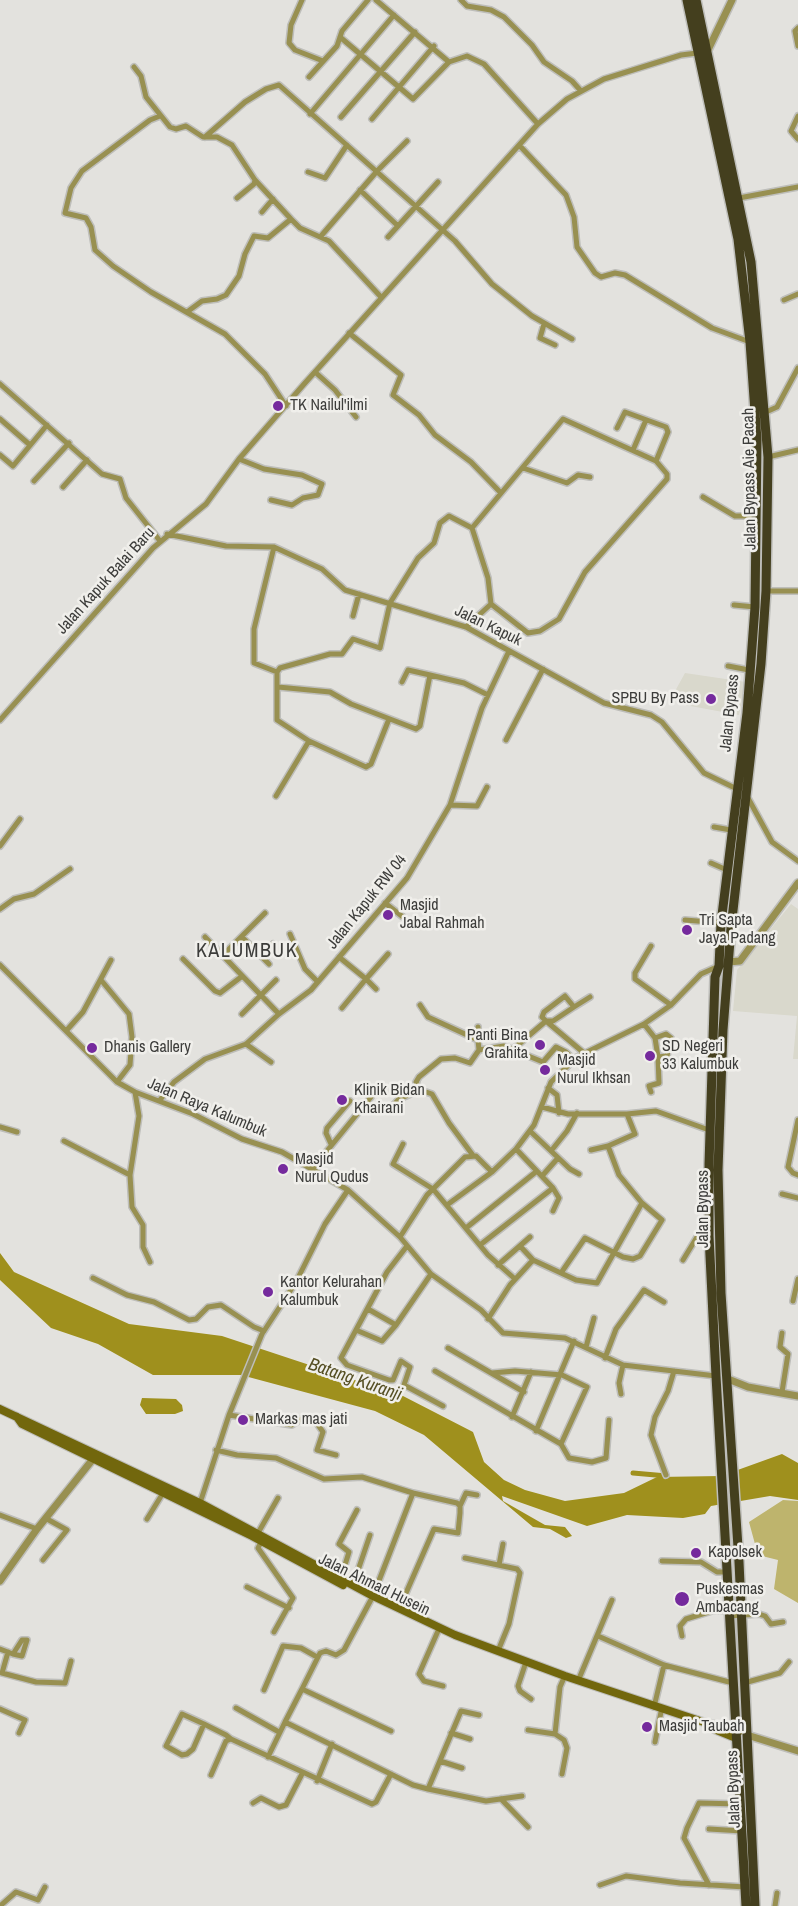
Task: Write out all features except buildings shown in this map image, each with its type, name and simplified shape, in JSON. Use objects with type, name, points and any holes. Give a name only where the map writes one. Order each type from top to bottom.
[{"type":"highway","points":[[687,0],[702,54]]},
{"type":"highway","name":"Jalan Bypass Aie Pacah","points":[[696,0],[702,54],[739,198],[751,262],[766,412],[768,457],[766,591],[747,797],[724,964]]},
{"type":"highway","name":"Jalan Bypass","points":[[702,54],[738,240],[750,342],[757,461],[755,607],[721,922],[724,964],[723,1030],[714,1176],[739,1562],[738,1683],[747,1735],[748,1890],[755,1906]]},
{"type":"highway","points":[[757,461],[768,457]]},
{"type":"highway","points":[[724,964],[716,977],[709,1130],[714,1176],[709,1236],[726,1568],[738,1683],[735,1733],[748,1890],[746,1906]]},
{"type":"main road","name":"Jalan Ahmad Husein","points":[[0,1408],[17,1418],[22,1424],[93,1459],[161,1489],[200,1503],[372,1597],[498,1652],[657,1709]]},
{"type":"main road","name":"Jalan Ahmad Husein","points":[[17,1418],[25,1419],[438,1631],[564,1680],[747,1735]]},
{"type":"street","points":[[302,0],[291,25],[289,43],[295,50],[323,61]]},
{"type":"street","points":[[309,77],[338,43],[340,37],[369,0]]},
{"type":"street","points":[[376,0],[434,46],[449,62]]},
{"type":"street","points":[[461,0],[467,6],[491,10],[504,17],[532,45],[544,62],[572,81],[581,91]]},
{"type":"street","points":[[702,54],[732,0]]},
{"type":"street","points":[[310,114],[394,15]]},
{"type":"street","points":[[798,28],[795,31],[798,46]]},
{"type":"street","points":[[341,117],[415,32]]},
{"type":"street","points":[[340,37],[416,99],[449,62],[467,56],[474,57],[538,124]]},
{"type":"street","points":[[372,119],[434,46]]},
{"type":"street","name":"Jalan Kapuk Balai Baru","points":[[0,720],[160,541],[206,504],[239,459],[305,383],[555,107],[604,79],[681,55],[702,54]]},
{"type":"street","points":[[134,67],[141,76],[146,97],[173,129],[186,126],[205,137],[217,137],[232,145],[255,180],[291,219],[300,228],[321,236],[381,297]]},
{"type":"street","points":[[205,137],[231,112],[275,85],[283,89],[378,170],[459,246],[492,284],[544,324],[572,339]]},
{"type":"street","points":[[160,116],[150,120],[82,171],[70,188],[65,213],[86,218],[91,227],[95,250],[114,266],[225,334],[265,374],[286,406]]},
{"type":"street","points":[[798,116],[791,131],[798,139]]},
{"type":"street","points":[[321,236],[378,170],[407,141]]},
{"type":"street","points":[[308,172],[325,178],[347,145]]},
{"type":"street","points":[[519,145],[566,195],[574,217],[577,247],[594,273],[601,278],[615,273],[625,275],[712,328],[750,342]]},
{"type":"street","points":[[237,198],[254,184],[255,180]]},
{"type":"street","points":[[388,237],[438,182]]},
{"type":"street","points":[[739,198],[798,187]]},
{"type":"street","points":[[360,190],[398,226]]},
{"type":"street","points":[[262,212],[273,200]]},
{"type":"street","points":[[187,312],[202,301],[226,295],[239,276],[254,236],[268,238],[291,219]]},
{"type":"street","points":[[784,300],[798,294]]},
{"type":"street","points":[[544,324],[540,338],[555,345]]},
{"type":"street","points":[[350,333],[400,375],[393,394],[419,415],[435,435],[471,462],[500,492]]},
{"type":"street","points":[[766,412],[777,407],[798,368]]},
{"type":"street","points":[[315,372],[335,390],[356,417]]},
{"type":"street","points":[[0,384],[69,442],[102,474],[120,479],[126,498],[160,541]]},
{"type":"street","points":[[617,428],[625,412],[668,430],[656,461]]},
{"type":"street","points":[[0,419],[30,445]]},
{"type":"street","points":[[389,719],[371,764],[366,767],[309,741],[277,720],[277,672],[280,668],[342,654],[353,639],[379,649],[390,603],[418,558],[434,543],[437,528],[444,518],[455,517],[472,528],[488,578],[491,604],[528,633],[540,631],[559,619],[585,572],[667,479],[667,474],[656,461],[563,419],[472,528]]},
{"type":"street","points":[[633,450],[646,420]]},
{"type":"street","points":[[0,455],[13,466],[47,425]]},
{"type":"street","points":[[34,481],[69,442]]},
{"type":"street","points":[[768,457],[798,450]]},
{"type":"street","points":[[239,459],[264,469],[302,475],[322,484],[318,495],[303,498],[292,505],[271,500]]},
{"type":"street","points":[[63,487],[87,460]]},
{"type":"street","points":[[523,468],[567,483],[578,475],[590,477]]},
{"type":"street","points":[[703,497],[735,516],[757,516]]},
{"type":"street","name":"Jalan Kapuk","points":[[167,534],[217,545],[274,547],[322,569],[345,590],[466,627],[604,703],[640,712],[656,719],[704,773],[737,789]]},
{"type":"street","points":[[274,547],[254,628],[254,663],[277,672]]},
{"type":"street","points":[[766,591],[798,591]]},
{"type":"street","points":[[353,616],[359,594]]},
{"type":"street","points":[[466,627],[491,604]]},
{"type":"street","points":[[734,605],[755,607]]},
{"type":"street","name":"Jalan Kapuk RW 04","points":[[160,1100],[174,1082],[205,1059],[246,1044],[318,982],[385,903],[426,848],[450,805],[488,695],[509,651]]},
{"type":"street","points":[[728,666],[749,670]]},
{"type":"street","points":[[506,740],[543,669]]},
{"type":"street","points":[[402,682],[408,670],[464,683],[488,695]]},
{"type":"street","points":[[278,687],[330,692],[351,704],[416,729],[420,726],[430,675]]},
{"type":"street","points":[[276,796],[309,741]]},
{"type":"street","points":[[450,805],[477,806],[487,787]]},
{"type":"street","points":[[747,797],[772,842],[798,861]]},
{"type":"street","points":[[0,846],[20,819]]},
{"type":"street","points":[[714,827],[731,830]]},
{"type":"street","points":[[711,863],[727,870]]},
{"type":"street","points":[[0,909],[14,899],[34,894],[70,869]]},
{"type":"street","points":[[447,1205],[492,1172],[531,1132],[551,1082],[574,1060],[644,1024],[671,1005],[701,974],[724,964],[740,961],[798,883]]},
{"type":"street","points":[[385,903],[403,917]]},
{"type":"street","points":[[222,956],[265,913]]},
{"type":"street","points":[[685,920],[721,922]]},
{"type":"street","points":[[290,934],[306,969],[318,982]]},
{"type":"street","points":[[205,937],[279,1014]]},
{"type":"street","points":[[242,937],[268,964]]},
{"type":"street","points":[[261,956],[273,944]]},
{"type":"street","points":[[651,946],[635,973],[635,980],[671,1005]]},
{"type":"street","points":[[342,1008],[388,954]]},
{"type":"street","points":[[339,957],[376,989]]},
{"type":"street","points":[[183,959],[214,991],[220,993],[241,977]]},
{"type":"street","points":[[66,1031],[79,1018],[111,960]]},
{"type":"street","name":"Jalan Raya Kalumbuk","points":[[0,965],[117,1082],[242,1139],[282,1152],[348,1190],[399,1237],[431,1274],[481,1310],[500,1331],[507,1334],[559,1337],[574,1341],[623,1365],[716,1377]]},
{"type":"street","points":[[101,980],[129,1014],[132,1037],[130,1067],[117,1082]]},
{"type":"street","points":[[242,1014],[276,980]]},
{"type":"street","points":[[574,1007],[563,996],[544,1012],[542,1017],[584,1053]]},
{"type":"street","points":[[512,1050],[546,1021],[553,1021],[590,997]]},
{"type":"street","points":[[420,1005],[429,1017],[477,1040]]},
{"type":"street","points":[[644,1024],[655,1038],[658,1057],[659,1083],[649,1086],[651,1092]]},
{"type":"street","points":[[478,1027],[479,1050]]},
{"type":"street","points":[[655,1038],[666,1034],[671,1038],[667,1056],[658,1057]]},
{"type":"street","points":[[246,1044],[271,1062]]},
{"type":"street","points":[[566,1052],[572,1044]]},
{"type":"street","points":[[420,1090],[417,1080],[441,1059],[455,1058],[468,1064],[479,1050],[504,1046],[541,1062],[546,1061],[556,1047],[566,1052],[574,1060]]},
{"type":"street","points":[[548,1088],[557,1095],[559,1113]]},
{"type":"street","points":[[391,1108],[399,1099],[420,1090],[432,1094],[448,1124],[472,1154],[492,1172]]},
{"type":"street","points":[[135,1092],[139,1116],[130,1174],[132,1207],[143,1225],[143,1247],[150,1262]]},
{"type":"street","points":[[313,1168],[371,1097]]},
{"type":"street","points":[[331,1144],[326,1133],[327,1128],[350,1101]]},
{"type":"street","points":[[542,1107],[559,1113],[627,1114],[656,1110],[709,1130]]},
{"type":"street","points":[[551,1151],[567,1131],[577,1113]]},
{"type":"street","points":[[591,1150],[609,1146],[636,1134],[627,1114]]},
{"type":"street","points":[[798,1120],[788,1167],[798,1175]]},
{"type":"street","points":[[0,1127],[17,1132]]},
{"type":"street","points":[[531,1132],[579,1174]]},
{"type":"street","points":[[64,1141],[100,1157],[115,1169],[130,1174]]},
{"type":"street","points":[[403,1144],[393,1164],[433,1189],[498,1265],[515,1280]]},
{"type":"street","points":[[561,1273],[585,1238],[615,1252],[636,1258],[661,1223],[662,1218],[642,1203],[619,1175],[609,1146]]},
{"type":"street","points":[[516,1149],[560,1198],[553,1211]]},
{"type":"street","points":[[399,1237],[433,1189],[462,1160],[472,1154]]},
{"type":"street","points":[[542,1176],[558,1158]]},
{"type":"street","points":[[466,1228],[537,1171]]},
{"type":"street","points":[[480,1245],[553,1188]]},
{"type":"street","points":[[200,1503],[216,1450],[263,1332],[296,1282],[325,1224],[348,1190]]},
{"type":"street","points":[[782,1194],[798,1198]]},
{"type":"street","points":[[520,1246],[533,1260],[576,1280],[597,1283],[642,1203]]},
{"type":"street","points":[[683,1260],[697,1237],[709,1236]]},
{"type":"street","points":[[498,1265],[530,1237]]},
{"type":"street","points":[[407,1246],[387,1272],[343,1352],[343,1362],[383,1379],[393,1380],[443,1406]]},
{"type":"street","points":[[488,1319],[515,1280],[533,1260]]},
{"type":"street","points":[[356,1330],[382,1341],[396,1325],[431,1274]]},
{"type":"street","points":[[93,1278],[126,1295],[154,1302],[189,1320],[196,1319],[208,1307],[221,1305],[263,1332]]},
{"type":"street","points":[[793,1300],[798,1279]]},
{"type":"street","points":[[605,1358],[616,1329],[644,1290],[664,1302]]},
{"type":"street","points":[[368,1308],[396,1325]]},
{"type":"street","points":[[586,1347],[594,1318]]},
{"type":"street","points":[[782,1333],[780,1347],[788,1354],[782,1392]]},
{"type":"street","points":[[536,1431],[562,1375],[574,1341]]},
{"type":"street","points":[[448,1348],[524,1392]]},
{"type":"street","points":[[393,1380],[400,1361],[410,1367],[404,1385]]},
{"type":"street","points":[[621,1394],[619,1383],[623,1365]]},
{"type":"street","points":[[435,1371],[561,1444],[568,1458],[584,1462],[603,1460],[608,1454],[609,1420]]},
{"type":"street","points":[[666,1475],[651,1435],[655,1417],[669,1391],[674,1371]]},
{"type":"street","points":[[512,1417],[531,1372]]},
{"type":"street","points":[[492,1373],[531,1372],[562,1375],[587,1389],[561,1444]]},
{"type":"street","points":[[728,1378],[739,1384],[798,1396]]},
{"type":"street","points":[[229,1415],[292,1425],[301,1419],[316,1422],[323,1431],[317,1450],[336,1455]]},
{"type":"street","points":[[216,1450],[237,1455],[276,1458],[324,1479],[362,1477],[460,1506]]},
{"type":"street","points":[[0,1580],[93,1459]]},
{"type":"street","points":[[147,1519],[161,1489]]},
{"type":"street","points":[[268,1757],[317,1657],[323,1652],[338,1654],[372,1597],[413,1493]]},
{"type":"street","points":[[399,1609],[434,1529],[458,1533],[460,1506],[466,1493],[477,1495]]},
{"type":"street","points":[[258,1533],[278,1498]]},
{"type":"street","points":[[340,1578],[349,1552],[339,1544],[357,1510]]},
{"type":"street","points":[[0,1515],[37,1529]]},
{"type":"street","points":[[43,1560],[67,1530],[47,1519]]},
{"type":"street","points":[[352,1585],[370,1535]]},
{"type":"street","points":[[261,1542],[258,1548],[293,1598],[274,1632]]},
{"type":"street","points":[[499,1565],[502,1544]]},
{"type":"street","points":[[465,1558],[517,1569],[520,1573],[509,1624],[498,1652]]},
{"type":"street","points":[[662,1561],[701,1562],[717,1572],[726,1568]]},
{"type":"street","points":[[247,1587],[289,1608]]},
{"type":"street","points":[[578,1681],[612,1600]]},
{"type":"street","points":[[682,1636],[680,1626],[686,1619],[712,1611],[740,1616],[759,1614],[765,1616],[771,1624],[783,1622]]},
{"type":"street","points":[[438,1631],[419,1674],[424,1681],[443,1686]]},
{"type":"street","points":[[598,1636],[664,1665],[738,1683],[780,1673],[789,1662]]},
{"type":"street","points":[[264,1690],[284,1646],[301,1648],[317,1657]]},
{"type":"street","points":[[0,1649],[11,1653],[3,1674],[36,1682],[65,1683],[71,1661]]},
{"type":"street","points":[[525,1665],[518,1686],[520,1691],[531,1699]]},
{"type":"street","points":[[655,1742],[657,1709],[664,1665]]},
{"type":"street","points":[[555,1734],[560,1687],[564,1680]]},
{"type":"street","points":[[302,1689],[391,1731]]},
{"type":"street","points":[[236,1708],[279,1732]]},
{"type":"street","points":[[0,1709],[25,1720],[18,1733]]},
{"type":"street","points":[[428,1789],[462,1710],[479,1715]]},
{"type":"street","points":[[204,1724],[193,1749],[187,1754],[182,1755],[166,1746],[182,1714],[204,1724],[302,1774],[374,1804],[391,1774]]},
{"type":"street","points":[[285,1722],[391,1774],[428,1789],[481,1800],[522,1796]]},
{"type":"street","points":[[528,1730],[555,1734],[564,1740],[567,1748],[562,1774]]},
{"type":"street","points":[[452,1733],[470,1739]]},
{"type":"street","points":[[747,1735],[798,1751]]},
{"type":"street","points":[[211,1774],[226,1741],[231,1739]]},
{"type":"street","points":[[318,1781],[332,1744]]},
{"type":"street","points":[[440,1761],[462,1768]]},
{"type":"street","points":[[253,1803],[261,1798],[276,1806],[286,1805],[302,1774]]},
{"type":"street","points":[[501,1799],[528,1827]]},
{"type":"street","points":[[709,1886],[684,1838],[687,1828],[698,1804],[740,1804]]},
{"type":"street","points":[[709,1829],[742,1831]]},
{"type":"street","points":[[600,1885],[617,1877],[626,1876],[748,1890]]},
{"type":"street","points":[[0,1906],[16,1892],[38,1900],[45,1887]]},
{"type":"street","points":[[775,1906],[777,1893]]},
{"type":"shaded area","name":"SPBU By Pass","points":[[685,673],[746,682],[739,715],[685,705],[674,693]]},
{"type":"shaded area","points":[[791,904],[798,909],[798,1059],[793,1059],[797,1016],[733,1011],[737,970]]},
{"type":"shaded area","points":[[0,1253],[14,1272],[129,1324],[222,1336],[403,1396],[473,1432],[484,1462],[504,1480],[525,1490],[565,1501],[624,1493],[657,1477],[721,1476],[782,1454],[798,1463],[798,1500],[770,1496],[711,1506],[705,1514],[683,1518],[627,1515],[587,1526],[502,1496],[503,1501],[545,1525],[565,1527],[572,1536],[566,1538],[550,1529],[533,1527],[424,1435],[375,1411],[241,1375],[153,1375],[98,1344],[51,1328],[0,1280]]},
{"type":"shaded area","points":[[142,1398],[176,1399],[182,1405],[183,1411],[175,1414],[146,1414],[140,1405]]},
{"type":"shaded area","points":[[783,1500],[798,1501],[798,1603],[774,1589],[778,1560],[758,1555],[749,1522]]},
{"type":"waterway","points":[[633,1473],[667,1476]]},
{"type":"place","name":"TK Nailul'ilmi","points":[[278,406]]},
{"type":"place","name":"SPBU By Pass","points":[[711,699]]},
{"type":"place","name":"Masjid Jabal Rahmah","points":[[388,915]]},
{"type":"place","name":"Tri Sapta Jaya Padang","points":[[687,930]]},
{"type":"place","name":"Panti Bina Grahita","points":[[540,1045]]},
{"type":"place","name":"Dhanis Gallery","points":[[92,1048]]},
{"type":"place","name":"SD Negeri 33 Kalumbuk","points":[[650,1056]]},
{"type":"place","name":"Masjid Nurul Ikhsan","points":[[545,1070]]},
{"type":"place","name":"Klinik Bidan Khairani","points":[[342,1100]]},
{"type":"place","name":"Masjid Nurul Qudus","points":[[283,1169]]},
{"type":"place","name":"Kantor Kelurahan Kalumbuk","points":[[268,1292]]},
{"type":"place","name":"Markas mas jati","points":[[243,1420]]},
{"type":"place","name":"Kapolsek","points":[[696,1553]]},
{"type":"place","name":"Puskesmas Ambacang","points":[[682,1599]]},
{"type":"place","name":"Masjid Taubah","points":[[647,1727]]},
{"type":"district","name":"KALUMBUK","points":[[247,952]]},
{"type":"water label","name":"Batang Kuranji","points":[[355,1380]]}]
